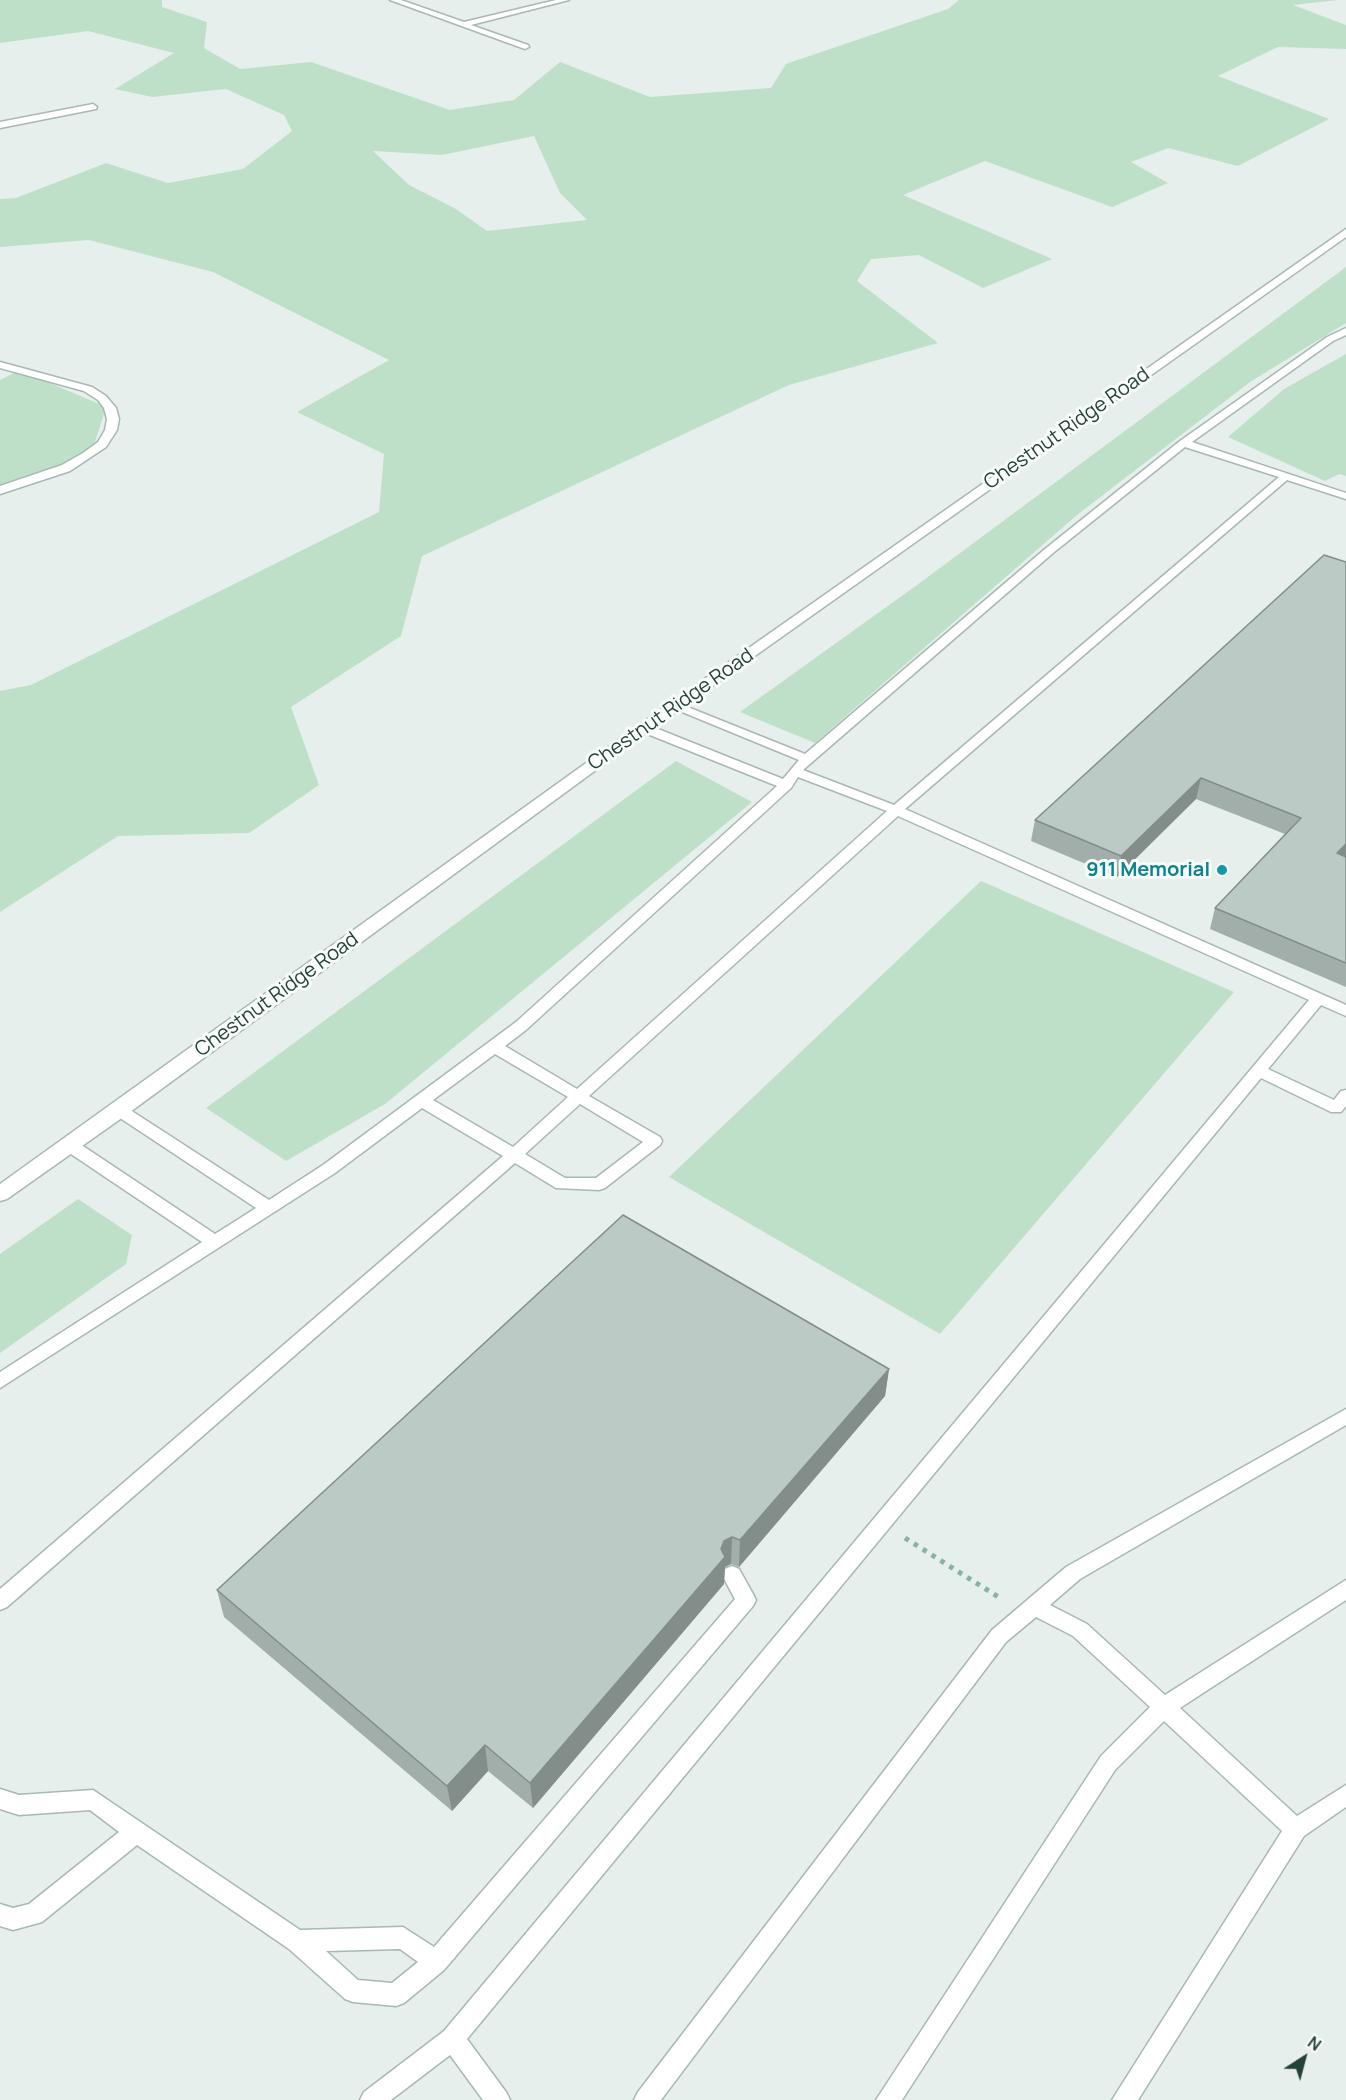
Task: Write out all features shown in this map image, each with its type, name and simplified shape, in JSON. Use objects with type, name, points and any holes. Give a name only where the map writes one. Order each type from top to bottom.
[{"type":"street","points":[[394,0],[525,47]]},
{"type":"street","points":[[462,25],[565,0]]},
{"type":"street","points":[[0,125],[93,107]]},
{"type":"street","name":"Chestnut Ridge Road","points":[[0,1194],[68,1144],[120,1110],[644,728],[1346,232]]},
{"type":"street","points":[[0,365],[88,389],[102,398],[110,408],[113,419],[111,430],[102,444],[87,456],[66,468],[0,490]]},
{"type":"lane","points":[[0,1381],[329,1169],[521,1026],[786,785],[807,759],[1049,550],[1184,444],[1330,339],[1346,331]]},
{"type":"lane","points":[[1184,444],[1346,496]]},
{"type":"lane","points":[[0,1601],[515,1154],[896,810],[1285,477]]},
{"type":"lane","points":[[676,707],[807,759]]},
{"type":"lane","points":[[644,728],[786,785]]},
{"type":"lane","points":[[795,771],[896,810],[1346,1011]]},
{"type":"lane","points":[[372,2100],[452,2039],[1318,999]]},
{"type":"lane","points":[[423,1101],[562,1184],[599,1184],[654,1141],[494,1047]]},
{"type":"lane","points":[[1260,1071],[1336,1108],[1346,1095]]},
{"type":"lane","points":[[120,1110],[267,1207]]},
{"type":"lane","points":[[68,1144],[213,1242]]},
{"type":"lane","points":[[646,2100],[999,1636],[1073,1573],[1346,1416]]},
{"type":"lane","points":[[0,1799],[19,1805],[93,1800],[136,1832],[297,1941],[353,1991],[396,1995],[436,1962],[746,1600],[732,1575]]},
{"type":"lane","points":[[888,2100],[1108,1763],[1163,1708],[1346,1589]]},
{"type":"lane","points":[[1033,1606],[1080,1630],[1296,1829]]},
{"type":"lane","points":[[1124,2100],[1296,1829],[1346,1795]]},
{"type":"lane","points":[[0,1915],[13,1919],[34,1914],[136,1832]]},
{"type":"lane","points":[[297,1941],[403,1938],[436,1962]]},
{"type":"lane","points":[[452,2039],[498,2100]]},
{"type":"green space","points":[[0,0],[162,0],[162,7],[207,22],[204,48],[240,69],[311,62],[450,110],[514,100],[560,62],[650,97],[771,88],[786,64],[948,9],[959,0],[1338,0],[1293,5],[1346,25],[1346,49],[1278,47],[1218,76],[1329,119],[1238,166],[1168,148],[1131,162],[1168,183],[1112,207],[985,161],[903,195],[1052,259],[983,288],[919,255],[871,259],[857,281],[938,343],[789,385],[422,556],[401,636],[291,707],[319,785],[249,833],[118,836],[0,912],[0,691],[31,685],[379,512],[384,454],[297,412],[389,360],[213,272],[89,240],[0,247],[0,199],[16,198],[106,163],[168,183],[243,169],[292,131],[284,115],[226,89],[152,97],[115,89],[174,53],[88,31],[0,43]],"holes":[[[534,136],[560,193],[587,220],[487,231],[456,209],[409,185],[373,151],[442,155]]]},
{"type":"green space","points":[[1346,267],[1346,323],[1250,382],[1077,515],[815,743],[740,712],[917,585]]},
{"type":"green space","points":[[1346,354],[1346,476],[1339,474],[1325,481],[1228,437],[1284,389]]},
{"type":"green space","points":[[20,370],[106,407],[90,458],[0,487],[0,380]]},
{"type":"green space","points":[[676,761],[752,802],[385,1104],[286,1161],[206,1108]]},
{"type":"green space","points":[[981,881],[1234,992],[940,1334],[669,1177]]},
{"type":"green space","points":[[78,1199],[132,1235],[126,1264],[0,1353],[0,1254]]},
{"type":"building","points":[[1324,555],[1346,562],[1346,844],[1337,853],[1346,857],[1346,963],[1215,908],[1301,818],[1201,778],[1121,856],[1035,820]]},
{"type":"building","points":[[623,1215],[889,1369],[740,1540],[732,1537],[724,1541],[721,1549],[725,1557],[530,1783],[485,1745],[447,1786],[217,1590]]},
{"type":"place","name":"911 Memorial","points":[[1222,870]]}]
